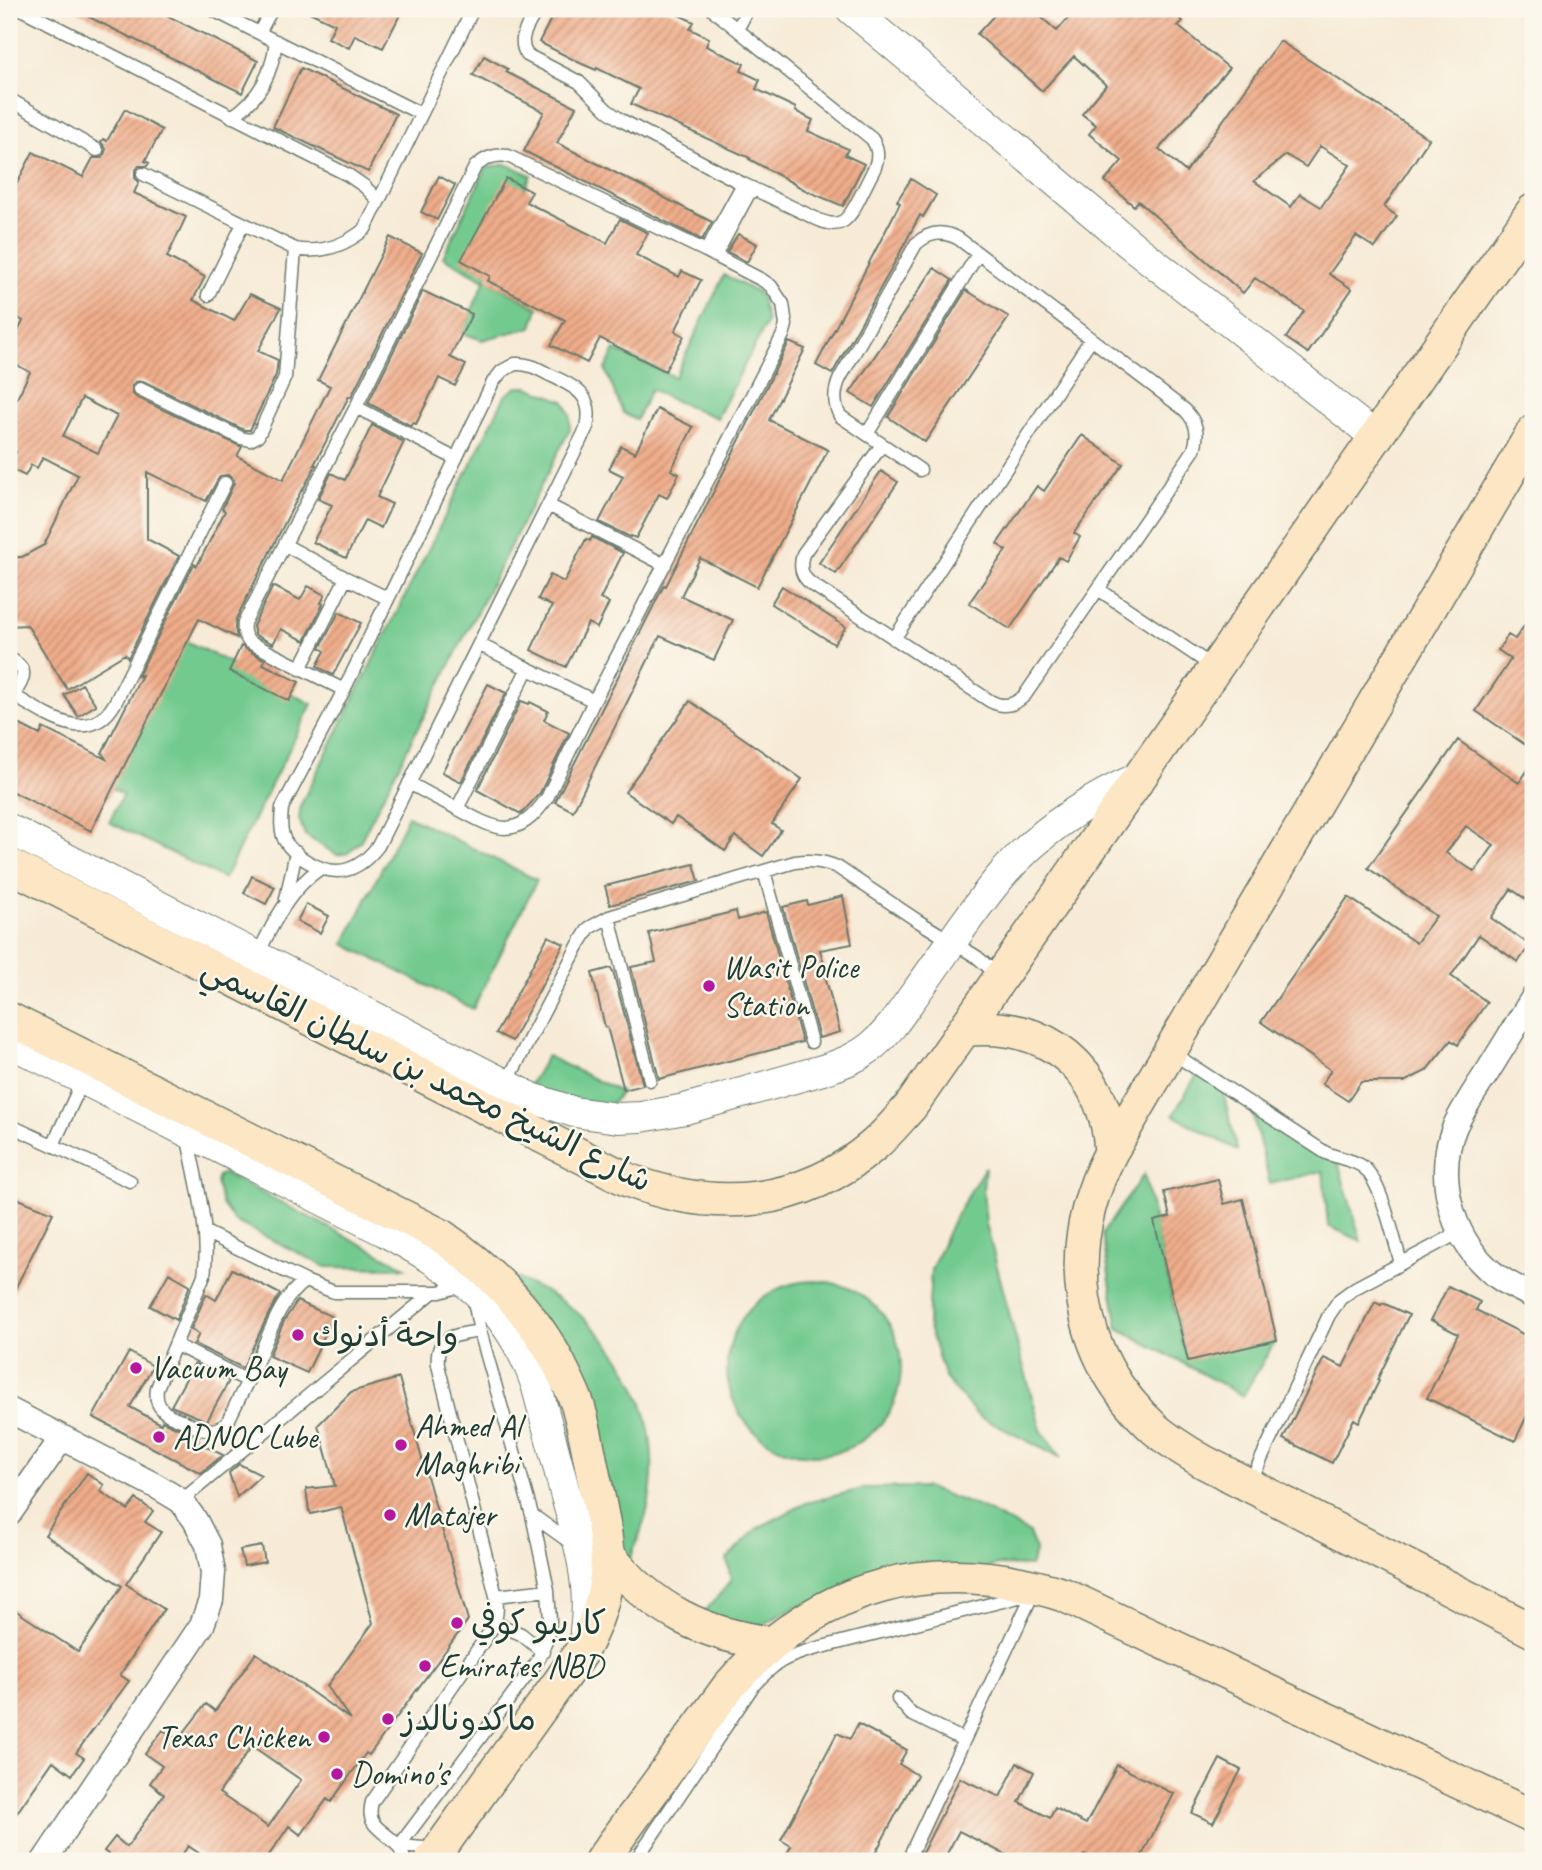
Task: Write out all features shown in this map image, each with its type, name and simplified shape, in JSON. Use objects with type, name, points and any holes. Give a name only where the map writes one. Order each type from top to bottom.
[{"type":"main road","name":"شارع الشيخ محمد بن سلطان القاسمي","points":[[9,864],[628,1180],[678,1196],[730,1201],[757,1198],[807,1185],[854,1160],[894,1126],[911,1106],[964,1030],[984,960],[1140,777],[1533,211]]},
{"type":"main road","points":[[1533,432],[1100,1172],[1090,1199],[1081,1255],[1086,1311],[1093,1338],[1119,1388],[1157,1430],[1196,1457],[1533,1631]]},
{"type":"main road","points":[[9,1019],[440,1235],[490,1274],[512,1296],[550,1347],[577,1404],[606,1529],[594,1553],[604,1596],[591,1635],[581,1652],[435,1855]]},
{"type":"main road","points":[[964,1030],[981,1028],[1016,1031],[1041,1040],[1068,1057],[1081,1069],[1100,1100],[1108,1125],[1111,1152]]},
{"type":"main road","points":[[594,1553],[677,1615],[732,1637],[771,1643]]},
{"type":"main road","points":[[601,1861],[729,1686],[771,1643],[794,1626],[835,1603],[870,1589],[925,1578],[972,1576],[1009,1580],[1035,1590],[1064,1595],[1533,1817]]},
{"type":"street","points":[[851,9],[1130,244],[1376,437]]},
{"type":"street","points":[[9,829],[532,1098],[574,1112],[618,1118],[641,1117],[685,1109],[834,1066],[857,1056],[890,1028],[984,960],[1002,876],[1025,850],[1079,808],[1140,777]]},
{"type":"street","points":[[1533,999],[1467,1104],[1455,1128],[1448,1154],[1447,1181],[1451,1207],[1460,1232],[1472,1251],[1487,1268],[1505,1282],[1533,1296]]},
{"type":"street","points":[[16,1052],[83,1080],[186,1130],[384,1231],[432,1259],[470,1286],[497,1312],[527,1359],[594,1553]]},
{"type":"street","points":[[9,1410],[181,1501],[208,1545],[214,1572],[211,1600],[202,1625],[44,1861]]},
{"type":"street","points":[[9,1514],[62,1438]]},
{"type":"lane","points":[[21,9],[348,175],[365,186],[379,201]]},
{"type":"lane","points":[[211,9],[421,114]]},
{"type":"lane","points":[[259,33],[272,9]]},
{"type":"lane","points":[[143,174],[295,249],[324,250],[353,239],[365,229],[473,9]]},
{"type":"lane","points":[[537,9],[522,42],[527,55],[579,82],[614,116],[748,186],[826,223],[841,223],[851,215],[875,167],[878,152],[872,139],[712,9]]},
{"type":"lane","points":[[738,28],[748,9]]},
{"type":"lane","points":[[232,117],[252,101],[267,80],[272,68],[276,41]]},
{"type":"lane","points":[[9,99],[97,150]]},
{"type":"lane","points":[[344,690],[249,642],[243,630],[244,623],[356,407],[470,175],[481,161],[499,155],[508,156],[771,286],[783,303],[786,325],[783,335],[594,701],[547,798],[524,823],[514,827],[493,827],[409,783]]},
{"type":"lane","points":[[711,254],[748,186]]},
{"type":"lane","points":[[208,295],[243,225]]},
{"type":"lane","points":[[882,445],[803,554],[801,568],[807,581],[990,701],[1012,704],[1025,695],[1194,450],[1197,428],[1185,410],[958,239],[950,234],[932,234],[916,244],[837,386],[835,402],[840,416],[920,470]]},
{"type":"lane","points":[[140,389],[241,438],[250,440],[258,436],[285,377],[295,249]]},
{"type":"lane","points":[[867,434],[978,254]]},
{"type":"lane","points":[[894,639],[1091,339]]},
{"type":"lane","points":[[530,365],[573,386],[586,400],[589,414],[587,427],[548,505],[378,846],[372,854],[346,869],[336,871],[308,861],[286,841],[282,831],[282,808],[344,690],[493,382],[508,367],[530,365]]},
{"type":"lane","points":[[356,407],[456,459]]},
{"type":"lane","points":[[9,659],[19,664],[23,671],[23,679],[11,694],[66,724],[86,726],[95,723],[110,711],[225,483]]},
{"type":"lane","points":[[548,505],[665,565]]},
{"type":"lane","points":[[285,545],[387,598]]},
{"type":"lane","points":[[300,669],[346,578]]},
{"type":"lane","points":[[1098,589],[1215,668]]},
{"type":"lane","points":[[480,645],[594,701]]},
{"type":"lane","points":[[457,809],[528,668]]},
{"type":"lane","points":[[284,906],[296,852]]},
{"type":"lane","points":[[506,1084],[589,928],[610,917],[795,862],[810,860],[837,867],[984,960]]},
{"type":"lane","points":[[257,956],[284,906],[305,880],[321,867]]},
{"type":"lane","points":[[764,871],[810,1042]]},
{"type":"lane","points":[[610,917],[650,1080]]},
{"type":"lane","points":[[1170,1051],[1326,1153],[1350,1160],[1366,1169],[1376,1184],[1401,1264]]},
{"type":"lane","points":[[53,1145],[83,1080]]},
{"type":"lane","points":[[9,1125],[130,1181]]},
{"type":"lane","points":[[186,1130],[205,1232],[206,1263],[204,1275],[157,1388],[157,1403],[166,1414],[201,1429],[216,1430],[227,1423],[285,1301],[297,1286],[305,1281]]},
{"type":"lane","points":[[205,1232],[324,1289],[346,1293],[432,1293],[470,1286],[480,1331],[532,1515],[548,1590],[548,1637],[543,1652],[521,1684],[399,1846]]},
{"type":"lane","points":[[1249,1485],[1340,1299],[1355,1288],[1460,1232]]},
{"type":"lane","points":[[181,1501],[432,1293]]},
{"type":"lane","points":[[405,1861],[399,1846],[373,1823],[370,1816],[372,1802],[495,1623],[497,1614],[496,1596],[437,1356],[444,1341],[450,1337],[480,1331]]},
{"type":"lane","points":[[176,1345],[248,1381]]},
{"type":"lane","points":[[532,1515],[594,1553]]},
{"type":"lane","points":[[496,1596],[548,1590]]},
{"type":"lane","points":[[912,1852],[1035,1590]]},
{"type":"lane","points":[[635,1861],[753,1686],[767,1670],[782,1659],[1035,1590]]},
{"type":"lane","points":[[495,1623],[521,1634],[543,1652]]},
{"type":"lane","points":[[898,1699],[911,1714],[964,1740]]},
{"type":"lane","points":[[399,1846],[435,1855]]},
{"type":"green space","points":[[506,164],[531,175],[485,279],[538,308],[532,327],[482,340],[462,333],[485,280],[443,257],[486,168]]},
{"type":"green space","points":[[724,275],[760,294],[767,322],[717,418],[651,389],[636,420],[623,413],[605,369],[615,350],[675,377]]},
{"type":"green space","points":[[517,387],[528,387],[564,401],[570,414],[570,429],[360,842],[348,853],[337,855],[305,835],[299,819],[301,804],[505,396]]},
{"type":"green space","points":[[176,636],[312,704],[224,879],[109,822],[123,794],[101,783]]},
{"type":"green space","points":[[408,816],[537,880],[473,1009],[344,944]]},
{"type":"green space","points":[[547,1056],[621,1092],[608,1109],[526,1091]]},
{"type":"green space","points":[[1199,1071],[1223,1092],[1237,1150],[1173,1115]]},
{"type":"green space","points":[[1251,1108],[1337,1159],[1361,1241],[1328,1226],[1323,1171],[1270,1184]]},
{"type":"green space","points":[[985,1167],[983,1190],[986,1224],[1009,1313],[1041,1430],[1061,1458],[978,1416],[945,1378],[928,1324],[931,1270],[952,1222]]},
{"type":"green space","points":[[224,1173],[407,1268],[326,1267],[234,1221],[222,1204],[216,1182],[218,1176]]},
{"type":"green space","points":[[1144,1174],[1183,1347],[1270,1328],[1274,1343],[1243,1396],[1118,1328],[1102,1234]]},
{"type":"green space","points":[[510,1275],[564,1303],[601,1335],[632,1379],[642,1403],[652,1455],[651,1483],[645,1519],[625,1571],[600,1456]]},
{"type":"green space","points":[[814,1281],[847,1287],[876,1306],[895,1335],[901,1368],[895,1401],[876,1430],[847,1449],[814,1455],[781,1449],[752,1430],[733,1401],[727,1368],[733,1335],[752,1306],[781,1287]]},
{"type":"green space","points":[[925,1487],[982,1508],[1029,1533],[1036,1550],[1030,1566],[1000,1565],[794,1608],[741,1636],[701,1616],[731,1581],[727,1559],[756,1529],[806,1503],[866,1488]]},
{"type":"building","points":[[73,9],[154,9],[258,61],[242,93]]},
{"type":"building","points":[[303,9],[403,9],[383,48],[355,35],[349,48],[328,38],[335,24]]},
{"type":"building","points":[[556,9],[666,9],[694,22],[690,29],[709,38],[706,46],[744,64],[741,71],[760,80],[756,89],[796,108],[795,111],[813,120],[808,131],[848,149],[845,155],[864,164],[843,206],[807,191],[750,158],[631,104],[639,89],[539,42]]},
{"type":"building","points":[[1000,9],[1032,9],[1057,31],[1076,9],[1168,9],[1183,21],[1178,26],[1229,68],[1159,149],[1186,172],[1280,41],[1429,139],[1384,207],[1397,216],[1375,248],[1356,236],[1329,274],[1352,289],[1308,353],[1286,338],[1304,311],[1255,278],[1243,293],[1138,201],[1134,206],[1105,181],[1122,161],[1089,134],[1096,125],[1082,114],[1106,85],[1074,56],[1042,91],[977,34]],"holes":[[[1320,146],[1350,165],[1321,207],[1300,194],[1291,207],[1254,181],[1286,155],[1306,167]]]},
{"type":"building","points":[[484,56],[508,69],[506,72],[576,107],[557,143],[712,222],[702,240],[524,151],[544,112],[473,75]]},
{"type":"building","points":[[301,68],[396,114],[368,172],[273,127]]},
{"type":"building","points":[[125,109],[162,130],[145,161],[149,163],[147,166],[139,166],[135,171],[135,178],[139,182],[134,193],[186,217],[167,257],[205,277],[193,300],[234,321],[250,294],[281,308],[258,351],[278,360],[276,375],[250,430],[244,430],[143,381],[135,382],[132,393],[242,447],[237,456],[283,480],[330,386],[318,380],[390,237],[422,253],[236,619],[237,638],[199,619],[91,831],[9,790],[9,719],[40,735],[43,728],[106,759],[102,753],[194,564],[197,566],[225,511],[222,509],[234,483],[228,475],[220,476],[206,501],[147,472],[147,539],[179,556],[128,658],[125,654],[67,689],[27,625],[9,626],[9,557],[22,557],[44,545],[78,475],[43,457],[37,468],[31,465],[25,476],[9,468],[16,452],[9,449],[9,415],[30,372],[9,361],[9,350],[23,321],[9,313],[9,199],[33,152],[83,177],[93,158],[101,158],[104,155],[106,149],[101,142],[103,139],[107,141]],"holes":[[[82,398],[117,416],[98,453],[63,436]]]},
{"type":"building","points":[[439,176],[455,185],[437,220],[421,212]]},
{"type":"building","points":[[506,178],[532,192],[526,202],[607,243],[620,219],[648,233],[636,255],[679,277],[682,271],[701,280],[675,331],[684,336],[665,371],[600,338],[587,363],[551,345],[565,320],[488,281],[490,276],[461,260]]},
{"type":"building","points":[[911,179],[936,195],[923,217],[920,215],[832,374],[816,365],[900,203],[897,201]]},
{"type":"building","points":[[738,234],[757,244],[747,262],[727,252]]},
{"type":"building","points":[[934,268],[952,280],[873,407],[850,393]]},
{"type":"building","points":[[966,290],[1009,317],[925,442],[888,417]]},
{"type":"building","points":[[423,291],[472,314],[450,357],[466,365],[455,386],[439,378],[416,424],[411,426],[368,403]]},
{"type":"building","points":[[789,342],[805,349],[769,420],[828,450],[757,587],[700,558],[681,596],[733,620],[714,660],[660,636],[573,811],[555,802]]},
{"type":"building","points":[[657,409],[693,427],[671,470],[679,474],[667,498],[659,494],[636,538],[630,537],[599,522],[623,476],[609,469],[621,446],[635,453]]},
{"type":"building","points":[[372,425],[404,442],[377,497],[392,504],[381,528],[365,520],[346,558],[313,542],[332,505],[318,499],[331,473],[345,480]]},
{"type":"building","points":[[1082,435],[1123,464],[1074,533],[1080,537],[1066,561],[1059,557],[1010,629],[969,603],[1006,550],[997,544],[1037,486],[1044,491]]},
{"type":"building","points":[[881,471],[898,482],[836,574],[819,563]]},
{"type":"building","points":[[592,537],[623,553],[600,599],[609,603],[597,628],[588,623],[566,667],[531,650],[552,606],[538,599],[550,575],[564,582],[586,539],[590,541]]},
{"type":"building","points":[[273,586],[300,600],[308,586],[325,595],[305,641],[281,629],[273,644],[255,635],[253,626]]},
{"type":"building","points":[[782,586],[846,627],[834,644],[771,604]]},
{"type":"building","points":[[339,612],[361,623],[333,675],[317,666],[325,651],[320,648]]},
{"type":"building","points":[[1533,613],[1533,750],[1476,711],[1511,659],[1498,650],[1508,635],[1515,639]]},
{"type":"building","points":[[241,646],[265,660],[263,664],[299,682],[289,701],[229,671]]},
{"type":"building","points":[[82,684],[96,705],[78,716],[64,695]]},
{"type":"building","points":[[488,684],[506,693],[461,782],[442,772]]},
{"type":"building","points":[[521,701],[530,702],[548,711],[544,720],[569,733],[540,793],[521,814],[477,790]]},
{"type":"building","points":[[690,701],[802,779],[772,824],[781,830],[763,856],[735,836],[725,851],[676,817],[671,824],[625,792]]},
{"type":"building","points":[[1458,740],[1519,783],[1533,762],[1533,904],[1511,889],[1491,918],[1530,945],[1518,962],[1479,935],[1451,976],[1487,1002],[1458,1045],[1451,1040],[1426,1071],[1404,1082],[1361,1082],[1348,1101],[1322,1084],[1331,1070],[1261,1022],[1348,897],[1416,943],[1436,916],[1368,868]],"holes":[[[1466,826],[1494,845],[1475,872],[1446,853]]]},
{"type":"building","points":[[694,864],[699,881],[610,905],[605,886]]},
{"type":"building","points":[[252,876],[275,887],[266,904],[244,893]]},
{"type":"building","points":[[843,896],[852,944],[820,950],[840,1032],[819,1038],[783,907],[807,901],[808,905]]},
{"type":"building","points":[[306,904],[329,916],[320,933],[297,921]]},
{"type":"building","name":"Wasit Police Station","points":[[736,911],[738,920],[766,912],[802,1042],[659,1079],[631,967],[656,962],[649,933]]},
{"type":"building","points":[[548,936],[564,944],[512,1041],[496,1033]]},
{"type":"building","points":[[611,968],[643,1085],[624,1090],[592,973]]},
{"type":"building","points":[[1218,1179],[1224,1204],[1243,1199],[1277,1340],[1188,1361],[1154,1221],[1170,1217],[1164,1192]]},
{"type":"building","points":[[9,1195],[53,1213],[9,1301]]},
{"type":"building","points":[[232,1269],[280,1294],[243,1368],[194,1344],[199,1334],[191,1329],[206,1294],[216,1300]]},
{"type":"building","points":[[169,1273],[190,1285],[176,1320],[150,1306]]},
{"type":"building","points":[[1448,1286],[1480,1302],[1476,1310],[1533,1339],[1533,1403],[1515,1441],[1427,1398],[1458,1334],[1431,1320]]},
{"type":"building","name":"واحة أدنوك","points":[[297,1301],[333,1317],[307,1373],[269,1356],[284,1321]]},
{"type":"building","points":[[1375,1302],[1409,1315],[1359,1422],[1354,1419],[1332,1463],[1283,1439],[1324,1358],[1343,1367]]},
{"type":"building","name":"ADNOC Lube","points":[[129,1352],[153,1366],[130,1407],[161,1424],[162,1421],[199,1437],[196,1442],[223,1455],[201,1473],[93,1417]]},
{"type":"building","points":[[194,1364],[229,1381],[207,1421],[171,1406]]},
{"type":"building","points":[[399,1378],[468,1620],[331,1802],[327,1799],[301,1835],[289,1826],[265,1861],[211,1861],[188,1846],[178,1861],[117,1861],[104,1851],[115,1837],[127,1847],[164,1794],[150,1783],[162,1766],[145,1754],[163,1730],[178,1740],[206,1704],[215,1711],[256,1653],[350,1719],[327,1686],[373,1623],[341,1507],[311,1514],[306,1489],[335,1486],[318,1425],[351,1392]],"holes":[[[252,1746],[301,1780],[268,1827],[219,1793]]]},
{"type":"building","points":[[239,1464],[261,1475],[237,1497],[229,1473]]},
{"type":"building","points":[[87,1473],[104,1485],[100,1491],[128,1510],[136,1499],[153,1511],[145,1522],[161,1532],[126,1584],[164,1609],[120,1675],[129,1681],[76,1753],[84,1758],[72,1775],[53,1761],[9,1824],[9,1606],[78,1652],[122,1586],[45,1535]]},
{"type":"building","points":[[262,1546],[265,1562],[244,1566],[240,1550]]},
{"type":"building","points":[[858,1724],[907,1750],[899,1764],[917,1775],[871,1861],[783,1861],[791,1846],[781,1840],[837,1733],[850,1739]]},
{"type":"building","points":[[1220,1759],[1241,1770],[1213,1823],[1192,1813]]},
{"type":"building","points":[[1017,1763],[1034,1772],[1019,1802],[1050,1818],[1055,1808],[1086,1824],[1117,1765],[1174,1794],[1139,1861],[1097,1861],[1084,1855],[1080,1861],[1018,1861],[959,1831],[943,1861],[918,1861],[960,1778],[1000,1797]]},
{"type":"place","name":"Wasit Police Station","points":[[709,986]]},
{"type":"place","name":"واحة أدنوك","points":[[298,1335]]},
{"type":"place","name":"Vacuum Bay","points":[[136,1368]]},
{"type":"place","name":"ADNOC Lube","points":[[159,1437]]},
{"type":"place","name":"Ahmed Al Maghribi","points":[[401,1445]]},
{"type":"place","name":"Matajer","points":[[390,1515]]},
{"type":"place","name":"كاريبو كوفي","points":[[457,1623]]},
{"type":"place","name":"Emirates NBD","points":[[425,1666]]},
{"type":"place","name":"ماكدونالدز","points":[[388,1719]]},
{"type":"place","name":"Texas Chicken","points":[[324,1737]]},
{"type":"place","name":"Domino's","points":[[337,1774]]}]
